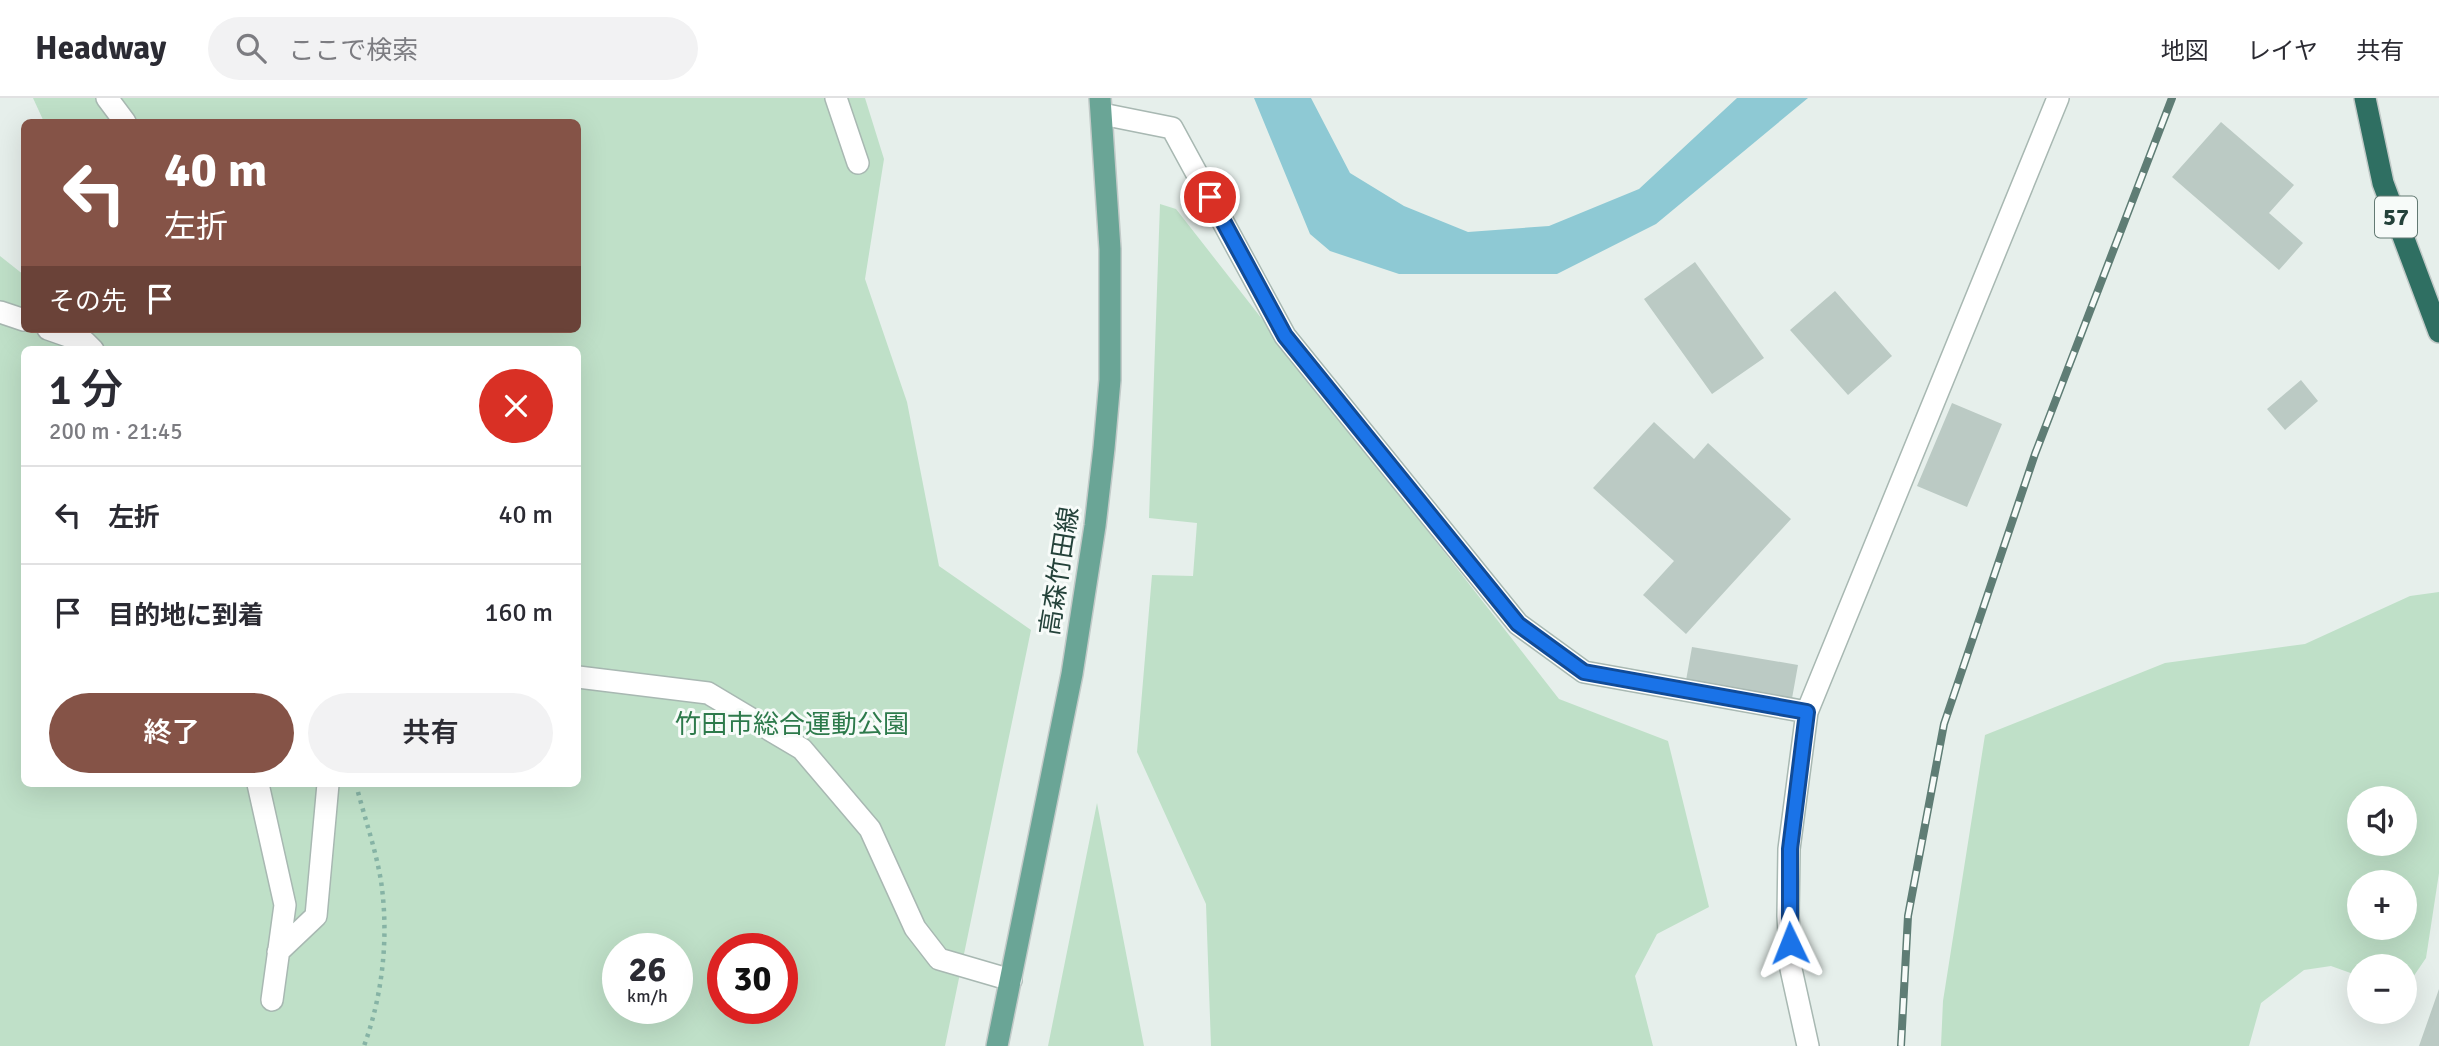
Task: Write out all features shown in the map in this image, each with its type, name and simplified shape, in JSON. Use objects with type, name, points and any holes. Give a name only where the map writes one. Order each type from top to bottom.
[{"type":"highway","name":"57","points":[[2365,98],[2383,183],[2434,305],[2439,332]]},
{"type":"main road","name":"高森竹田線","points":[[997,1046],[1072,674],[1104,448],[1110,380],[1110,250],[1101,106]]},
{"type":"street","points":[[107,98],[123,119]]},
{"type":"street","points":[[836,98],[858,163]]},
{"type":"street","points":[[1808,1046],[1791,969],[1788,916],[1790,849],[1807,712],[2058,98]]},
{"type":"street","points":[[1101,106],[1172,128],[1285,336],[1518,624],[1584,672],[1807,712]]},
{"type":"street","points":[[0,312],[21,319]]},
{"type":"street","points":[[64,333],[92,340]]},
{"type":"street","points":[[581,677],[708,693],[803,749],[870,829],[915,928],[939,959],[1011,980]]},
{"type":"street","points":[[259,787],[285,905],[272,1000]]},
{"type":"street","points":[[278,952],[316,916],[328,787]]},
{"type":"path","points":[[358,792],[381,883],[385,948],[374,1018],[364,1046]]},
{"type":"green space","name":"竹田市総合運動公園","points":[[33,98],[865,98],[884,159],[865,279],[907,402],[939,566],[1031,630],[945,1046],[0,1046],[0,256],[21,273],[21,333],[581,333],[581,119],[43,119]]},
{"type":"green space","points":[[1160,204],[1176,209],[1559,699],[1668,741],[1709,907],[1657,934],[1635,976],[1653,1046],[1211,1046],[1206,904],[1137,752],[1152,575],[1193,576],[1197,523],[1149,518]]},
{"type":"green space","points":[[2439,592],[2439,873],[2426,958],[2417,971],[2417,954],[2347,954],[2347,972],[2331,966],[2304,970],[2261,1003],[2249,1046],[1941,1046],[1943,1001],[1985,735],[2165,663],[2305,644],[2410,596]]},
{"type":"green space","points":[[1097,803],[1144,1046],[1048,1046]]},
{"type":"water","points":[[1254,98],[1311,98],[1350,173],[1404,206],[1468,232],[1549,226],[1639,189],[1737,98],[1808,98],[1656,224],[1557,274],[1399,274],[1330,251],[1310,234]]},
{"type":"building","points":[[2221,122],[2294,185],[2269,213],[2303,243],[2279,270],[2172,177]]},
{"type":"building","points":[[1695,262],[1764,358],[1712,394],[1644,299]]},
{"type":"building","points":[[1835,291],[1892,356],[1848,395],[1790,330]]},
{"type":"building","points":[[2301,380],[2318,401],[2285,430],[2267,409]]},
{"type":"building","points":[[1952,403],[2002,424],[1967,507],[1917,486]]},
{"type":"building","points":[[1654,422],[1694,459],[1708,443],[1791,519],[1686,634],[1643,595],[1674,561],[1593,488]]},
{"type":"building","points":[[1692,647],[1798,665],[1791,704],[1685,686]]},
{"type":"building","points":[[2439,989],[2439,1046],[2419,1046]]},
{"type":"railway","points":[[1901,1046],[1908,916],[1944,724],[2035,454],[2172,98]]},
{"type":"route","points":[[1210,197],[1285,336],[1518,624],[1584,672],[1807,712],[1790,849],[1790,943]]}]
